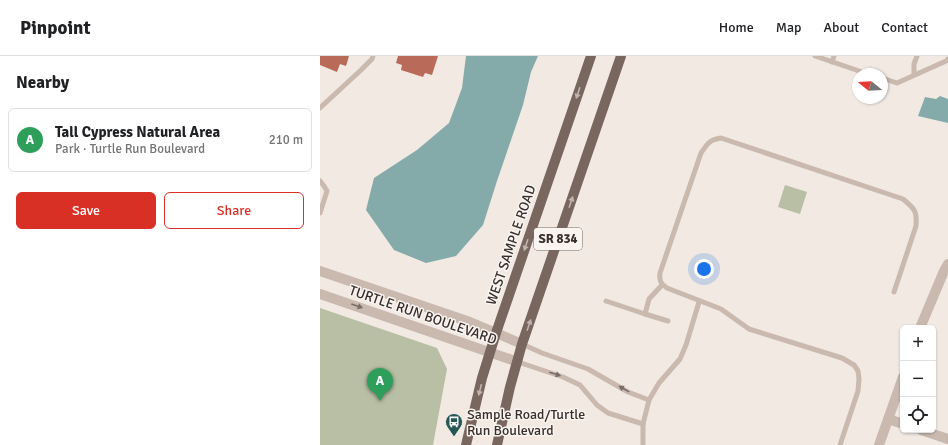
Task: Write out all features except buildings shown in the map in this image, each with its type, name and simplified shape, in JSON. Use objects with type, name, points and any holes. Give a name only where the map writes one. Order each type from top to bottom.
[{"type":"main road","name":"WEST SAMPLE ROAD","points":[[466,445],[482,378],[496,333],[590,56]]},
{"type":"main road","name":"SR 834","points":[[497,445],[510,387],[522,344],[621,56]]},
{"type":"street","points":[[921,325],[948,264]]},
{"type":"street","name":"TURTLE RUN BOULEVARD","points":[[320,271],[470,322],[522,344]]},
{"type":"street","name":"TURTLE RUN BOULEVARD","points":[[320,294],[518,362]]},
{"type":"street","points":[[879,445],[900,386]]},
{"type":"street","points":[[888,420],[900,423]]},
{"type":"street","points":[[930,433],[948,439]]},
{"type":"lane","points":[[320,108],[361,70],[373,56]]},
{"type":"lane","points":[[815,56],[852,69]]},
{"type":"lane","points":[[832,62],[834,56]]},
{"type":"lane","points":[[914,75],[914,64],[917,56]]},
{"type":"lane","points":[[888,80],[897,83],[948,59]]},
{"type":"lane","points":[[840,445],[858,391],[858,371],[854,365],[842,358],[749,329],[721,309],[699,302],[667,288],[660,280],[660,273],[701,153],[708,143],[714,139],[721,138],[903,199],[912,206],[916,214],[916,226],[894,292]]},
{"type":"lane","points":[[320,181],[327,192],[320,214]]},
{"type":"lane","points":[[645,314],[649,299],[662,284]]},
{"type":"lane","points":[[606,301],[668,321]]},
{"type":"lane","points":[[643,445],[643,424],[649,400],[659,383],[680,359],[686,345],[699,302]]},
{"type":"lane","points":[[522,344],[542,353],[588,369],[628,392],[649,400]]},
{"type":"lane","points":[[518,362],[563,377],[580,385],[597,405],[608,413],[643,424]]},
{"type":"green space","points":[[785,185],[807,192],[800,214],[778,207]]},
{"type":"green space","points":[[320,308],[437,348],[447,369],[433,445],[320,445]]},
{"type":"water","points":[[466,56],[538,56],[531,72],[523,105],[483,225],[456,256],[426,263],[394,250],[366,210],[374,178],[417,150],[449,123],[462,88]]},
{"type":"water","points":[[940,96],[948,99],[948,123],[918,116],[925,97],[936,99]]},
{"type":"place","name":"Tall Cypress Natural Area","points":[[380,401]]},
{"type":"place","name":"Sample Road/Turtle Run Boulevard","points":[[454,437]]}]
